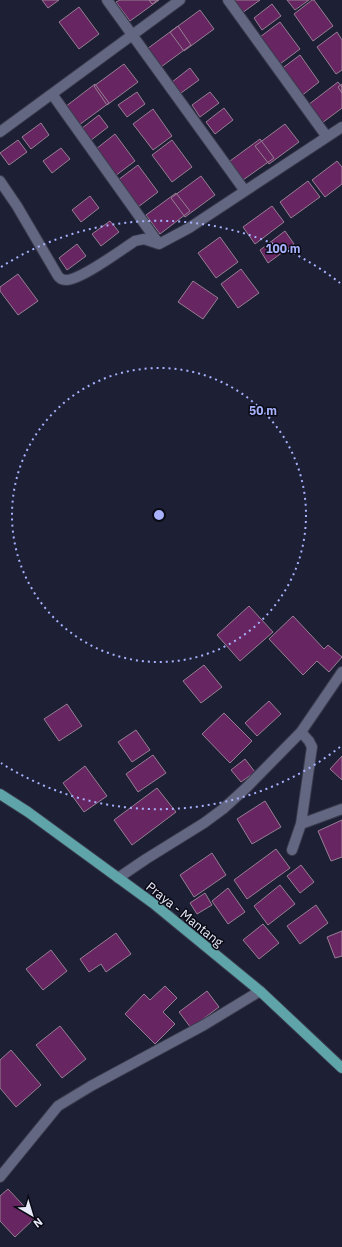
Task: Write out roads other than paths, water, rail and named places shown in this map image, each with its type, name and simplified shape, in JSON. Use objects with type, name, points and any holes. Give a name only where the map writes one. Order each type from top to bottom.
[{"type":"main road","name":"Praya - Mantang","points":[[0,794],[154,904],[260,991],[342,1068]]},
{"type":"street","points":[[107,0],[245,191]]},
{"type":"street","points":[[0,132],[180,0]]},
{"type":"street","points":[[228,0],[327,137]]},
{"type":"street","points":[[52,94],[158,244]]},
{"type":"street","points":[[0,181],[17,206],[58,276],[67,280],[82,275],[135,241],[144,239],[158,244],[189,228],[342,126]]},
{"type":"street","points":[[118,878],[204,823],[223,809],[246,788],[301,732],[342,672]]},
{"type":"street","points":[[292,850],[301,824],[312,746],[310,741],[301,732]]},
{"type":"street","points":[[301,824],[342,809]]},
{"type":"street","points":[[0,1177],[58,1106],[260,991]]}]
